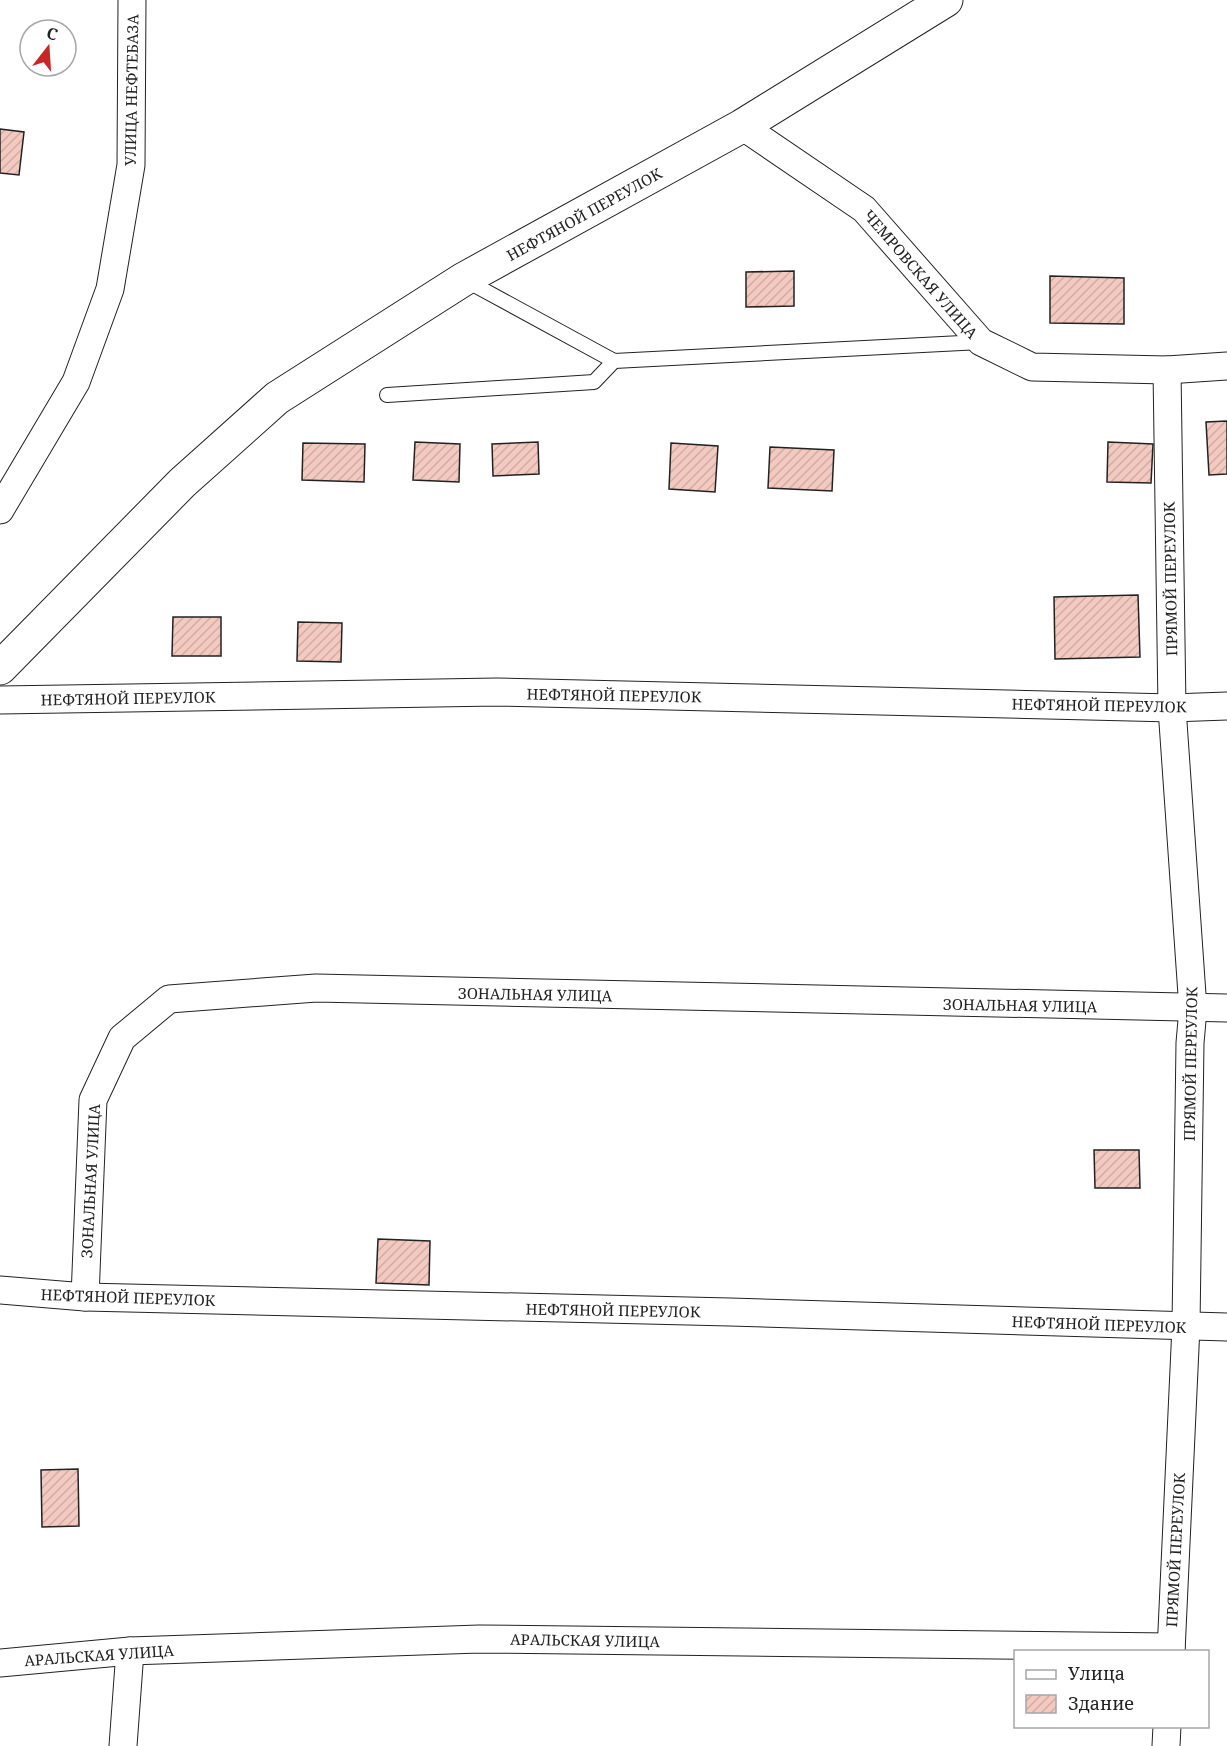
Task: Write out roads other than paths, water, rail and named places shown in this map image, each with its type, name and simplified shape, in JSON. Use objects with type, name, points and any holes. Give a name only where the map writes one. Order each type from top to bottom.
[{"type":"main road","name":"НЕФТЯНОЙ ПЕРЕУЛОК","points":[[0,668],[182,483],[277,398],[464,279],[742,126],[946,0]]},
{"type":"street","name":"УЛИЦА НЕФТЕБАЗА","points":[[0,510],[76,382],[110,289],[131,165],[132,0]]},
{"type":"street","name":"ЧЕМРОВСКАЯ УЛИЦА","points":[[742,126],[864,209],[981,342],[1032,367],[1167,370],[1227,366]]},
{"type":"street","name":"ПРЯМОЙ ПЕРЕУЛОК","points":[[1167,370],[1172,708],[1193,1009],[1190,1043],[1186,1326],[1171,1649]]},
{"type":"street","name":"НЕФТЯНОЙ ПЕРЕУЛОК","points":[[0,700],[497,692],[1172,708],[1227,706]]},
{"type":"street","name":"ЗОНАЛЬНАЯ УЛИЦА","points":[[85,1297],[93,1100],[122,1038],[169,999],[316,988],[1227,1008]]},
{"type":"street","name":"НЕФТЯНОЙ ПЕРЕУЛОК","points":[[0,1290],[85,1297],[730,1312],[1227,1327]]},
{"type":"street","name":"АРАЛЬСКАЯ УЛИЦА","points":[[0,1663],[130,1651],[478,1639],[1171,1649]]},
{"type":"street","points":[[123,1746],[130,1651]]},
{"type":"street","points":[[1166,1746],[1167,1728]]},
{"type":"lane","points":[[464,279],[615,361],[981,342]]},
{"type":"lane","points":[[387,395],[594,382],[615,361]]}]
